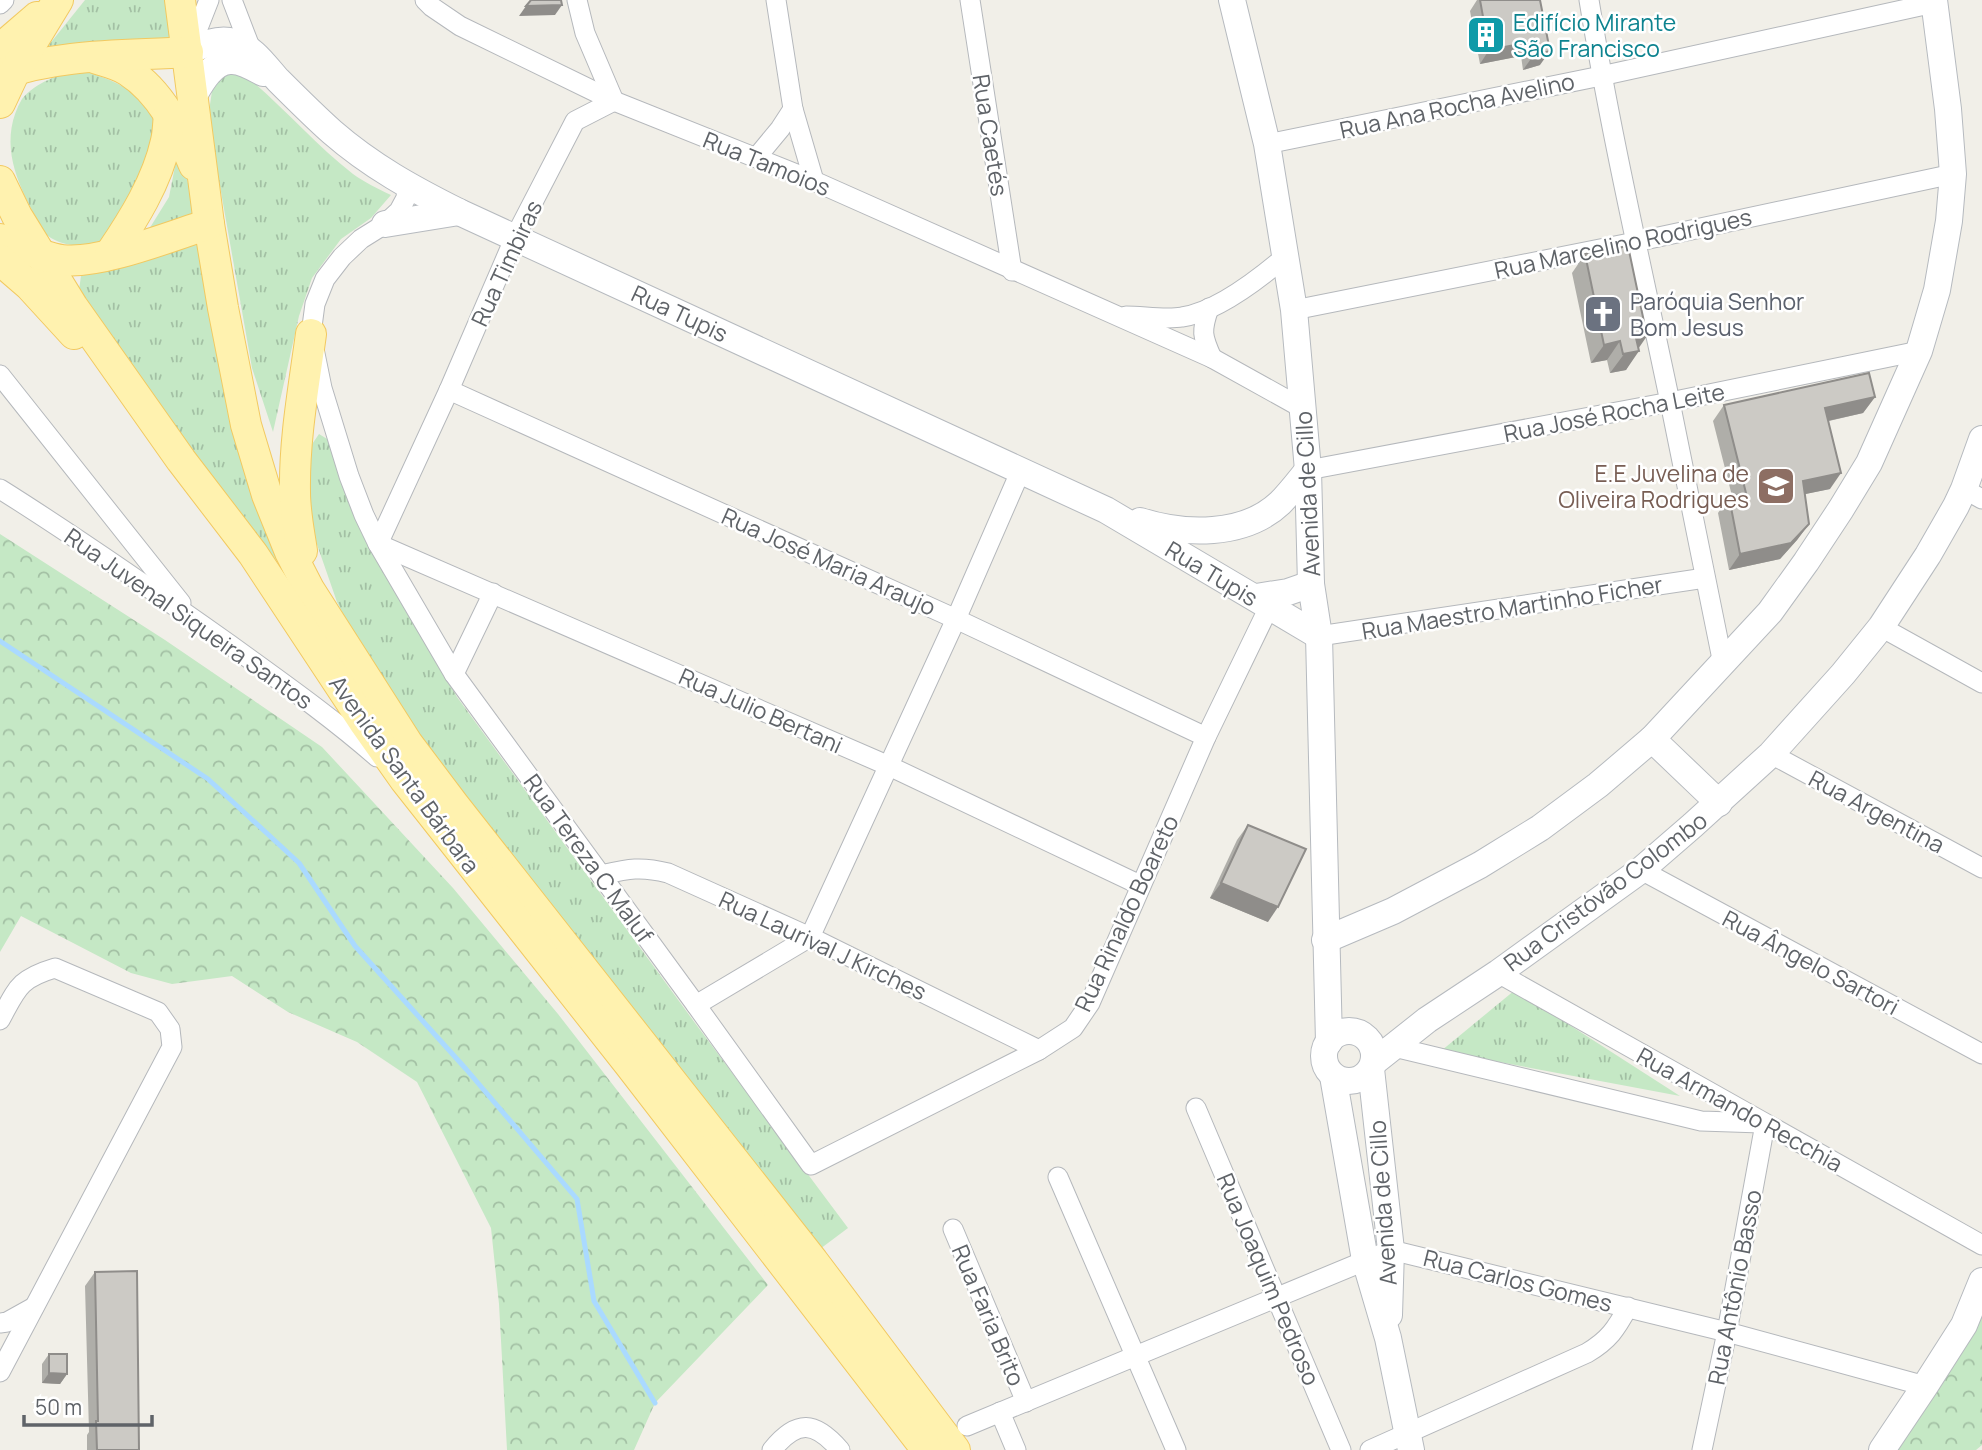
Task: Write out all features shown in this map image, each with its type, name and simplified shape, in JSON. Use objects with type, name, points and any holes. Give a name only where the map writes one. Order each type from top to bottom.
[{"type":"main road","points":[[0,103],[5,64],[57,0]]},
{"type":"main road","name":"Avenida Santa Bárbara","points":[[180,0],[209,224],[246,425],[271,508],[309,589],[408,744],[804,1270]]},
{"type":"main road","name":"Avenida de Cillo","points":[[1232,0],[1267,144],[1294,310],[1308,470],[1311,584],[1319,636],[1329,1042]]},
{"type":"main road","points":[[1325,940],[1393,911],[1480,865],[1530,835],[1598,785],[1652,739],[1770,612],[1841,509],[1869,463],[1919,351],[1937,290],[1949,221],[1952,174],[1948,109],[1934,1]]},
{"type":"main road","name":"Rua Tupis","points":[[188,52],[206,43],[235,42],[252,52],[332,132],[369,162],[407,186],[1106,510],[1319,636]]},
{"type":"main road","points":[[5,64],[188,52]]},
{"type":"main road","points":[[95,58],[127,70],[153,92],[169,114],[204,187]]},
{"type":"main road","name":"Rua Tupis","points":[[193,97],[207,74],[218,65],[229,61],[239,62],[278,80]]},
{"type":"main road","points":[[110,254],[139,207],[156,170],[166,141],[169,114]]},
{"type":"main road","name":"Avenida Santa Bárbara","points":[[0,181],[38,253],[73,307],[181,460],[253,554],[363,722],[405,780],[804,1270]]},
{"type":"main road","points":[[386,224],[459,212]]},
{"type":"main road","points":[[0,239],[62,260],[81,260],[209,224]]},
{"type":"main road","points":[[0,260],[30,286],[65,324],[181,460]]},
{"type":"main road","points":[[309,589],[296,514],[295,490],[298,429],[310,334]]},
{"type":"main road","name":"Rua Cristóvão Colombo","points":[[1373,1050],[1427,1020],[1498,973],[1641,870],[1771,754],[1881,627],[1928,555],[1973,494],[1982,439]]},
{"type":"main road","name":"Rua Tupis","points":[[1106,510],[1155,526],[1196,531],[1229,528],[1254,519],[1278,504],[1308,470]]},
{"type":"main road","points":[[1180,553],[1182,544],[1196,531]]},
{"type":"main road","points":[[1262,602],[1272,596],[1311,584]]},
{"type":"main road","points":[[1652,739],[1719,803]]},
{"type":"main road","points":[[1693,825],[1694,778]]},
{"type":"main road","points":[[1326,994],[1373,1050]]},
{"type":"main road","points":[[1351,1031],[1373,1050],[1366,1076],[1358,1080],[1350,1082],[1333,1076],[1325,1063],[1324,1056],[1329,1042],[1342,1032],[1351,1031]]},
{"type":"main road","name":"Avenida de Cillo","points":[[1373,1050],[1391,1250],[1388,1338]]},
{"type":"main road","name":"Avenida de Cillo","points":[[1333,1076],[1365,1260],[1388,1338],[1409,1442]]},
{"type":"main road","points":[[804,1270],[961,1438]]},
{"type":"main road","points":[[804,1270],[928,1450]]},
{"type":"main road","points":[[1882,1450],[1964,1325],[1982,1281]]},
{"type":"street","points":[[0,4],[4,0]]},
{"type":"street","points":[[188,52],[209,0]]},
{"type":"street","name":"Rua Tupis","points":[[232,0],[252,52]]},
{"type":"street","name":"Rua Tamoios","points":[[425,0],[460,26],[614,101],[814,181],[1212,358],[1302,408]]},
{"type":"street","points":[[577,0],[585,33],[614,101]]},
{"type":"street","points":[[776,0],[793,109],[814,181]]},
{"type":"street","name":"Rua Caetés","points":[[970,0],[1012,271]]},
{"type":"street","points":[[1588,0],[1634,242],[1670,402],[1723,664]]},
{"type":"street","name":"Rua Ana Rocha Avelino","points":[[1267,144],[1601,76],[1934,1]]},
{"type":"street","name":"Rua Timbiras","points":[[378,544],[515,237],[575,121],[614,101]]},
{"type":"street","points":[[756,158],[793,109]]},
{"type":"street","name":"Rua Marcelino Rodrigues","points":[[1294,310],[1634,242],[1952,174]]},
{"type":"street","points":[[310,334],[315,304],[325,279],[361,239],[386,224],[398,211],[406,198],[407,186]]},
{"type":"street","name":"Rua Tamoios","points":[[1115,315],[1181,318],[1209,308],[1244,289],[1286,256]]},
{"type":"street","points":[[1209,308],[1203,327],[1203,340],[1212,358]]},
{"type":"street","name":"Rua Tereza C Maluf","points":[[310,334],[322,388],[349,476],[378,544],[454,674],[811,1165]]},
{"type":"street","name":"Rua José Rocha Leite","points":[[1308,470],[1670,402],[1919,351]]},
{"type":"street","points":[[0,375],[195,620]]},
{"type":"street","name":"Rua José Maria Araujo","points":[[449,390],[956,619],[1206,737]]},
{"type":"street","points":[[696,1005],[810,937],[956,619],[1021,470]]},
{"type":"street","name":"Rua Juvenal Siqueira Santos","points":[[0,489],[54,522],[339,723],[405,780]]},
{"type":"street","name":"Rua Julio Bertani","points":[[378,544],[889,766],[1140,886]]},
{"type":"street","name":"Rua Maestro Martinho Ficher","points":[[1319,636],[1705,578]]},
{"type":"street","points":[[454,674],[494,593]]},
{"type":"street","name":"Rua Rinaldo Boareto","points":[[811,1165],[1038,1050],[1073,1028],[1090,1003],[1262,602]]},
{"type":"street","points":[[1881,627],[1982,682]]},
{"type":"street","name":"Rua Argentina","points":[[1771,754],[1982,868]]},
{"type":"street","name":"Rua Laurival J Kirches","points":[[601,875],[648,868],[668,873],[810,937],[1038,1050]]},
{"type":"street","name":"Rua Ângelo Sartori","points":[[1641,870],[1982,1054]]},
{"type":"street","points":[[0,1020],[19,986],[37,973],[55,968],[158,1012],[170,1029],[172,1047],[2,1363]]},
{"type":"street","name":"Rua Armando Recchia","points":[[1498,973],[1982,1245]]},
{"type":"street","points":[[1373,1050],[1702,1121],[1765,1124]]},
{"type":"street","name":"Rua Joaquim Pedroso","points":[[1196,1108],[1341,1450]]},
{"type":"street","name":"Rua Antônio Basso","points":[[1702,1450],[1727,1332],[1765,1124]]},
{"type":"street","points":[[1058,1177],[1176,1450]]},
{"type":"street","name":"Rua Faria Brito","points":[[953,1229],[1026,1402]]},
{"type":"street","points":[[961,1438],[1000,1412],[1391,1250]]},
{"type":"street","name":"Rua Carlos Gomes","points":[[1391,1250],[1727,1332],[1925,1386]]},
{"type":"street","points":[[0,1324],[34,1307]]},
{"type":"street","points":[[1370,1450],[1409,1442],[1587,1353],[1604,1343],[1617,1329],[1628,1307]]},
{"type":"street","name":"Rua Faria Brito","points":[[1000,1412],[1016,1450]]},
{"type":"street","points":[[772,1450],[783,1436],[799,1427],[815,1429],[829,1437],[840,1450]]},
{"type":"green space","points":[[85,0],[167,0],[173,38],[48,46]]},
{"type":"green space","points":[[79,69],[104,78],[132,93],[157,121],[145,188],[98,245],[79,246],[48,236],[20,184],[12,156],[12,127],[22,99],[41,83]]},
{"type":"green space","points":[[241,72],[338,162],[362,180],[391,195],[371,218],[341,239],[312,278],[299,316],[273,432],[252,368],[208,118],[212,91],[225,73]]},
{"type":"green space","points":[[178,151],[196,216],[146,234],[169,197]]},
{"type":"green space","points":[[201,240],[289,577],[186,444],[79,290],[81,276]]},
{"type":"green space","points":[[319,434],[337,445],[371,544],[457,697],[848,1228],[808,1258],[489,835],[361,649],[337,602],[305,510],[306,453]]},
{"type":"green space","points":[[0,534],[165,640],[322,747],[453,888],[558,1014],[768,1285],[655,1403],[634,1450],[507,1450],[499,1304],[491,1228],[417,1082],[357,1042],[288,1012],[232,976],[172,984],[131,973],[21,916],[0,952]]},
{"type":"green space","points":[[1515,990],[1680,1096],[1441,1051]]},
{"type":"green space","points":[[1982,1314],[1982,1445],[1976,1450],[1897,1450],[1948,1375]]},
{"type":"building","points":[[531,0],[561,0],[562,5],[526,6]]},
{"type":"building","points":[[1480,0],[1540,0],[1550,51],[1533,56],[1530,42],[1489,50]]},
{"type":"building","points":[[1628,246],[1647,336],[1636,338],[1639,351],[1623,354],[1620,341],[1604,345],[1585,254]]},
{"type":"building","points":[[1869,373],[1875,397],[1825,408],[1841,473],[1803,481],[1809,524],[1791,543],[1740,554],[1729,497],[1746,493],[1724,405]]},
{"type":"building","points":[[1248,825],[1306,849],[1278,907],[1221,883]]},
{"type":"building","points":[[137,1271],[139,1450],[97,1450],[95,1272]]},
{"type":"building","points":[[49,1354],[67,1354],[67,1374],[49,1373]]},
{"type":"waterway","points":[[0,641],[208,779],[299,863],[355,946],[466,1069],[577,1199],[594,1301],[655,1403]]},
{"type":"place","name":"Edifício Mirante São Francisco","points":[[1486,35]]},
{"type":"place","name":"Paróquia Senhor Bom Jesus","points":[[1603,314]]},
{"type":"place","name":"E.E Juvelina de Oliveira Rodrigues","points":[[1776,486]]}]
